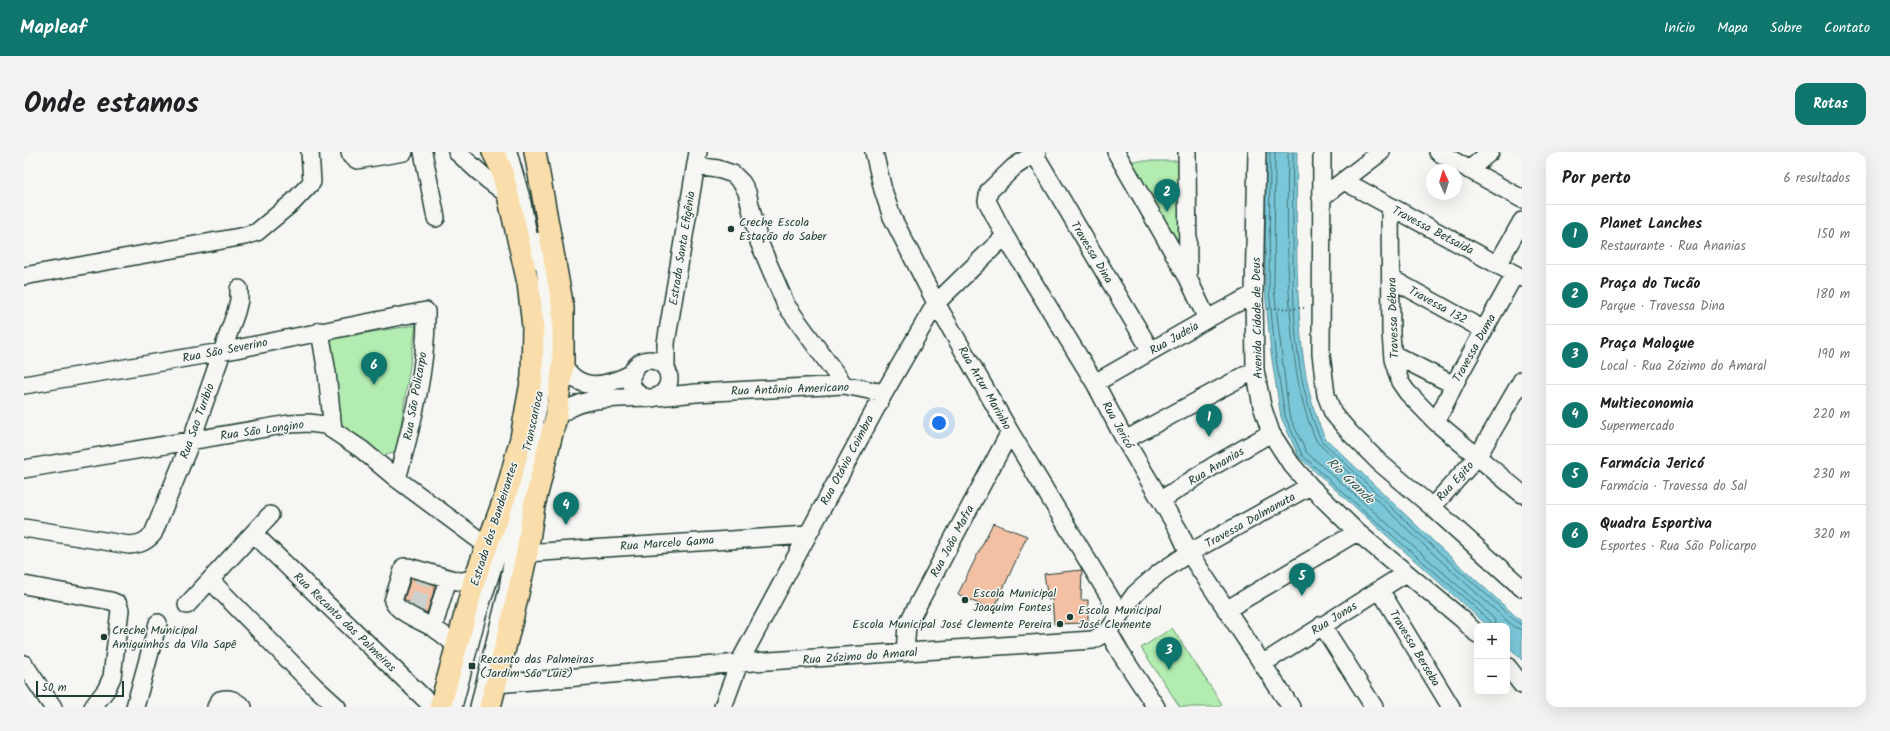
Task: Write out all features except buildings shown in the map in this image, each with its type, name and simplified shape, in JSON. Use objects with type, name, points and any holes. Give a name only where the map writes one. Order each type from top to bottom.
[{"type":"main road","name":"Estrada dos Bandeirantes","points":[[439,707],[457,647],[475,578],[506,494],[521,438],[532,377],[533,326],[528,282],[501,168],[493,152]]},
{"type":"main road","points":[[490,707],[527,552],[534,506],[556,417],[563,364],[562,308],[535,152]]},
{"type":"street","points":[[24,276],[245,236],[257,232],[293,202],[312,182],[313,171],[310,152]]},
{"type":"street","points":[[350,152],[351,156],[357,160],[404,152]]},
{"type":"street","points":[[423,152],[436,218]]},
{"type":"street","points":[[457,152],[488,180],[508,194]]},
{"type":"street","name":"Transcarioca","points":[[453,707],[478,616],[518,489],[533,429],[542,379],[538,285],[521,198],[508,152]]},
{"type":"street","name":"Transcarioca","points":[[479,707],[508,589],[519,517],[543,428],[548,404],[550,377],[550,318],[542,253],[533,206],[518,152]]},
{"type":"street","name":"Rua Artur Marinho","points":[[874,152],[883,190],[892,217],[936,303],[1010,432],[1120,614]]},
{"type":"street","name":"Rua Jericó","points":[[1035,152],[1014,167],[989,191],[987,201],[1005,236],[1095,383],[1125,440],[1179,531],[1189,553],[1291,707]]},
{"type":"street","name":"Travessa Dina","points":[[1035,152],[1151,351]]},
{"type":"street","points":[[1116,152],[1188,278],[1207,319]]},
{"type":"street","points":[[1187,152],[1188,278]]},
{"type":"street","name":"Avenida Cidade de Deus","points":[[1257,152],[1254,294],[1255,370],[1262,406],[1271,433],[1291,464],[1310,486],[1357,532],[1462,619],[1474,631]]},
{"type":"street","points":[[1322,152],[1320,346],[1326,396],[1333,413],[1350,433],[1379,462],[1432,507],[1522,588]]},
{"type":"street","points":[[1321,198],[1381,152]]},
{"type":"street","points":[[1438,152],[1522,199]]},
{"type":"street","points":[[1469,170],[1490,152]]},
{"type":"street","points":[[697,159],[732,174],[742,183],[747,192],[759,242],[786,305],[844,385]]},
{"type":"street","name":"Estrada Santa Efigênia","points":[[667,374],[666,343],[697,159]]},
{"type":"street","name":"Travessa Betsaida","points":[[1344,181],[1519,276]]},
{"type":"street","name":"Travessa Débora","points":[[1390,207],[1393,354],[1400,382],[1407,392],[1436,422],[1522,494]]},
{"type":"street","points":[[1497,265],[1522,221]]},
{"type":"street","name":"Rua Otávio Coimbra","points":[[723,707],[739,663],[884,393],[936,303],[1005,236]]},
{"type":"street","name":"Travessa Duma","points":[[1436,422],[1484,330],[1519,276]]},
{"type":"street","name":"Travessa 132","points":[[1392,279],[1484,330]]},
{"type":"street","name":"Rua Sao Turibio","points":[[24,528],[129,545],[144,542],[153,534],[191,441],[236,312],[239,300],[239,289]]},
{"type":"street","name":"Rua Judeia","points":[[1095,383],[1254,294]]},
{"type":"street","name":"Rua São Severino","points":[[24,385],[221,352],[426,311]]},
{"type":"street","name":"Rua São Policarpo","points":[[397,480],[410,435],[423,362],[426,311]]},
{"type":"street","points":[[320,331],[327,373],[333,430]]},
{"type":"street","points":[[646,361],[657,362],[667,374],[666,390],[651,397],[635,390],[632,385],[633,373],[636,368],[666,343]]},
{"type":"street","points":[[1393,354],[1454,385]]},
{"type":"street","points":[[563,364],[573,378],[582,382],[596,385],[615,382],[633,373]]},
{"type":"street","points":[[1125,440],[1255,370]]},
{"type":"street","name":"Rua Antônio Americano","points":[[667,374],[696,393]]},
{"type":"street","name":"Rua Egito","points":[[1432,507],[1478,456],[1522,380]]},
{"type":"street","name":"Rua Antônio Americano","points":[[556,417],[575,405],[595,399],[844,385],[884,393]]},
{"type":"street","name":"Rua São Longino","points":[[24,469],[289,424],[309,423],[325,425],[361,450],[397,480],[486,545]]},
{"type":"street","name":"Rua João Mafra","points":[[905,653],[908,625],[1010,432]]},
{"type":"street","name":"Rua Ananias","points":[[1161,500],[1215,465],[1271,433]]},
{"type":"street","name":"Travessa Dalmanuta","points":[[1189,553],[1310,486]]},
{"type":"street","points":[[187,605],[270,515]]},
{"type":"street","points":[[1226,610],[1357,532]]},
{"type":"street","name":"Rua Recanto das Palmeiras","points":[[254,534],[428,702],[439,707]]},
{"type":"street","name":"Rua Marcelo Gama","points":[[527,552],[807,535]]},
{"type":"street","name":"Rua Zózimo do Amaral","points":[[496,684],[739,663],[1085,642],[1101,636],[1108,631],[1145,584],[1189,553]]},
{"type":"street","points":[[457,647],[448,638],[415,614],[396,607],[393,601],[404,567],[408,567],[426,576],[464,582],[475,578]]},
{"type":"street","name":"Rua Jonas","points":[[1262,664],[1406,573]]},
{"type":"street","points":[[433,628],[448,579]]},
{"type":"street","points":[[210,580],[314,686],[337,707]]},
{"type":"street","points":[[24,585],[111,601],[119,606],[115,663],[112,677],[106,690],[94,707]]},
{"type":"street","name":"Travessa Berseba","points":[[1380,590],[1451,707]]},
{"type":"street","points":[[135,707],[158,623]]},
{"type":"street","points":[[1322,625],[1374,707]]},
{"type":"street","points":[[1108,631],[1121,654],[1156,707]]},
{"type":"street","points":[[24,664],[53,707]]},
{"type":"street","points":[[1510,670],[1522,685]]},
{"type":"street","points":[[216,707],[220,700],[226,698],[232,699],[243,707]]},
{"type":"path","points":[[1265,309],[1304,308]]},
{"type":"green space","points":[[1128,161],[1181,161],[1180,262]]},
{"type":"green space","points":[[416,325],[397,452],[383,456],[342,426],[329,339]]},
{"type":"green space","points":[[1172,628],[1222,704],[1218,707],[1180,707],[1141,648]]},
{"type":"water","name":"Rio Grande","points":[[1266,152],[1297,152],[1297,260],[1302,350],[1312,404],[1325,438],[1434,542],[1522,622],[1522,660],[1510,648],[1510,623],[1485,623],[1299,457],[1281,417],[1271,353],[1265,290]]},
{"type":"tunnel","points":[[416,609],[424,580]]},
{"type":"place","name":"Praça do Tucão","points":[[1167,212]]},
{"type":"place","name":"Creche Escola Estação do Saber","points":[[731,229]]},
{"type":"place","name":"Quadra Esportiva","points":[[374,385]]},
{"type":"place","name":"Planet Lanches","points":[[1209,437]]},
{"type":"place","name":"Multieconomia","points":[[566,525]]},
{"type":"place","name":"Farmácia Jericó","points":[[1302,596]]},
{"type":"place","name":"Escola Municipal Joaquim Fontes","points":[[965,600]]},
{"type":"place","name":"Escola Municipal José Clemente","points":[[1070,617]]},
{"type":"place","name":"Escola Municipal José Clemente Pereira","points":[[1060,624]]},
{"type":"place","name":"Creche Municipal Amiguinhos da Vila Sapê","points":[[104,637]]},
{"type":"place","name":"Recanto das Palmeiras (Jardim São Luiz)","points":[[472,666]]},
{"type":"place","name":"Praça Maloque","points":[[1169,670]]}]
